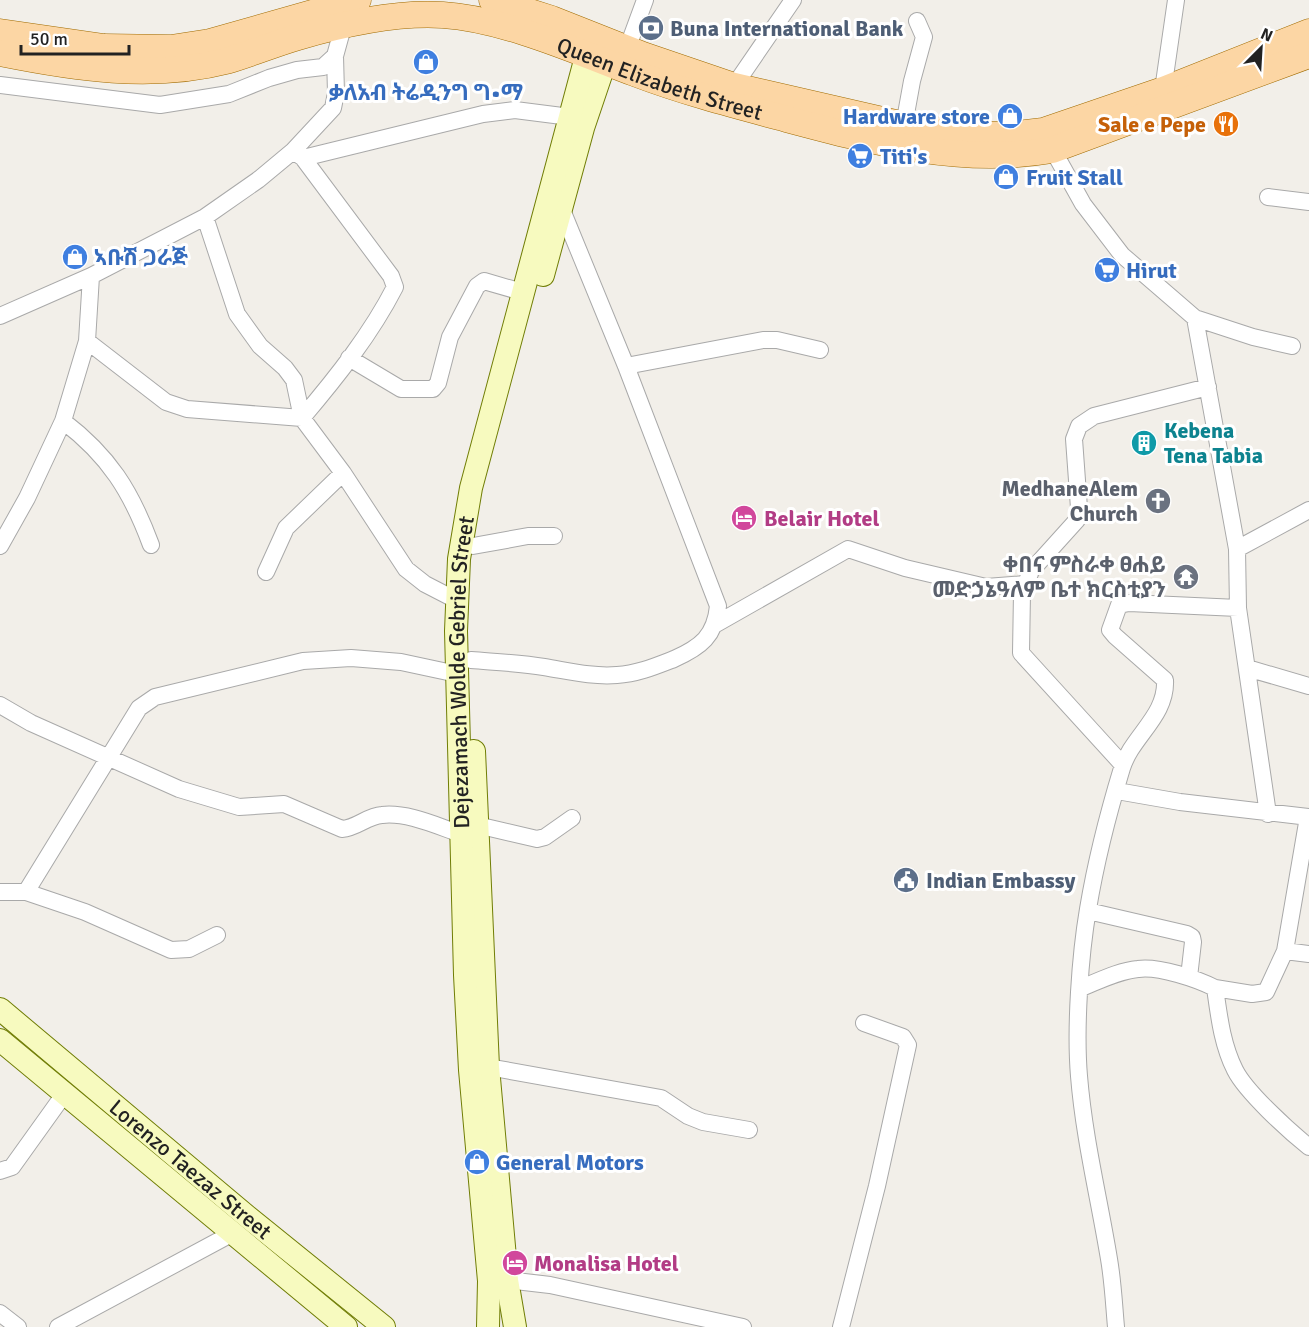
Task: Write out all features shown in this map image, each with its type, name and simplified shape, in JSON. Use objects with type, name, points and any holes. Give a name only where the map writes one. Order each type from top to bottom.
[{"type":"main road","name":"Queen Elizabeth Street","points":[[492,0],[605,48],[697,95],[848,136],[928,152],[973,157],[1022,155],[1047,140],[1163,90],[1309,32]]},
{"type":"main road","name":"Queen Elizabeth Street","points":[[0,53],[101,69],[158,72],[225,61],[299,36],[345,8]]},
{"type":"main road","name":"Queen Elizabeth Street","points":[[0,32],[104,47],[171,48],[210,42],[345,8],[398,17],[441,15],[478,20],[605,48],[734,86],[904,125],[962,134],[1008,135],[1047,140],[1309,55]]},
{"type":"main road","name":"Dejezamach Wolde Gebriel Street","points":[[488,1327],[489,1281],[470,1070],[469,829],[464,667],[456,600],[459,559],[471,488],[570,117],[605,48]]},
{"type":"main road","name":"Dejezamach Wolde Gebriel Street","points":[[464,667],[473,546],[482,498],[605,48]]},
{"type":"main road","name":"Dejezamach Wolde Gebriel Street","points":[[469,829],[507,1280],[515,1327]]},
{"type":"main road","name":"Lorenzo Taezaz Street","points":[[0,1009],[249,1218],[384,1327]]},
{"type":"main road","name":"Lorenzo Taezaz Street","points":[[0,1040],[346,1327]]},
{"type":"street","points":[[605,48],[645,0]]},
{"type":"street","points":[[734,86],[793,0]]},
{"type":"street","points":[[1163,90],[1176,0]]},
{"type":"street","points":[[298,155],[333,108],[336,93],[335,56],[345,8]]},
{"type":"street","points":[[904,125],[912,81],[924,37],[917,21]]},
{"type":"street","points":[[0,85],[160,105],[229,94],[269,78],[323,67],[335,56]]},
{"type":"street","points":[[0,316],[91,276],[205,217],[298,155],[483,114],[515,110],[570,117]]},
{"type":"street","points":[[1047,140],[1083,204],[1122,255],[1195,318],[1253,337],[1292,346]]},
{"type":"street","points":[[298,155],[391,276],[395,287],[349,358],[302,418]]},
{"type":"street","points":[[1268,197],[1309,202]]},
{"type":"street","points":[[562,210],[626,366],[718,606],[716,624]]},
{"type":"street","points":[[205,217],[237,314],[260,346],[285,368],[294,380],[302,418],[343,473],[406,569],[424,584],[456,600]]},
{"type":"street","points":[[0,546],[27,498],[63,421],[87,341],[91,276]]},
{"type":"street","points":[[349,358],[401,389],[433,389],[438,383],[450,337],[477,286],[484,281],[522,292]]},
{"type":"street","points":[[1195,318],[1237,549],[1238,608],[1268,814]]},
{"type":"street","points":[[626,366],[763,340],[777,340],[820,350]]},
{"type":"street","points":[[87,341],[166,402],[187,409],[302,418]]},
{"type":"street","points":[[1123,765],[1021,653],[1022,593],[1031,572],[1077,520],[1079,508],[1074,439],[1079,426],[1094,416],[1208,387]]},
{"type":"street","points":[[63,421],[89,441],[112,468],[136,506],[151,545]]},
{"type":"street","points":[[266,572],[286,528],[299,512],[343,473]]},
{"type":"street","points":[[1237,549],[1309,510]]},
{"type":"street","points":[[473,546],[528,536],[554,536]]},
{"type":"street","points":[[26,892],[139,708],[155,697],[284,664],[351,658],[464,667],[543,667],[591,675],[619,675],[647,670],[683,655],[705,639],[716,624],[848,549],[905,568],[986,587],[1026,584]]},
{"type":"street","points":[[1116,1327],[1109,1261],[1097,1200],[1079,1075],[1081,988],[1088,911],[1099,852],[1123,765],[1162,705],[1165,693],[1164,680],[1110,630],[1119,605],[1129,603],[1238,608]]},
{"type":"street","points":[[1247,668],[1309,686]]},
{"type":"street","points":[[0,705],[31,723],[179,789],[225,805],[239,807],[284,804],[342,829],[351,828],[382,815],[537,839],[545,837],[572,818]]},
{"type":"street","points":[[1081,988],[1117,974],[1141,968],[1189,977],[1215,988],[1252,994],[1266,992],[1285,951],[1308,818],[1117,791]]},
{"type":"street","points":[[0,892],[26,892],[85,912],[171,950],[189,949],[218,935]]},
{"type":"street","points":[[1088,911],[1192,937],[1189,977]]},
{"type":"street","points":[[1285,951],[1309,954]]},
{"type":"street","points":[[1215,988],[1221,1029],[1236,1072],[1268,1109],[1309,1147]]},
{"type":"street","points":[[841,1327],[877,1186],[908,1045],[903,1037],[864,1023]]},
{"type":"street","points":[[488,1067],[661,1098],[703,1122],[748,1130]]},
{"type":"street","points":[[0,1172],[12,1167],[65,1093]]},
{"type":"street","points":[[58,1327],[233,1233]]},
{"type":"street","points":[[507,1280],[550,1285],[743,1327]]},
{"type":"street","points":[[0,1312],[18,1327]]},
{"type":"place","name":"Buna International Bank","points":[[651,28]]},
{"type":"place","name":"ቃለአብ ትሬዲንግ ግ•ማ","points":[[426,62]]},
{"type":"place","name":"Hardware store","points":[[1010,116]]},
{"type":"place","name":"Sale e Pepe","points":[[1226,124]]},
{"type":"place","name":"Titi's","points":[[860,156]]},
{"type":"place","name":"Fruit Stall","points":[[1006,177]]},
{"type":"place","name":"ኣቡሽ ጋራጅ","points":[[75,257]]},
{"type":"place","name":"Hirut","points":[[1107,270]]},
{"type":"place","name":"Kebena Tena Tabia","points":[[1144,443]]},
{"type":"place","name":"MedhaneAlem Church","points":[[1158,501]]},
{"type":"place","name":"Belair Hotel","points":[[744,518]]},
{"type":"place","name":"ቀበና ምስራቀ ፀሐይ መድኃኔዓለም ቤተ ክርስቲያን","points":[[1186,577]]},
{"type":"place","name":"Indian Embassy","points":[[906,880]]},
{"type":"place","name":"General Motors","points":[[477,1162]]},
{"type":"place","name":"Monalisa Hotel","points":[[515,1263]]}]
